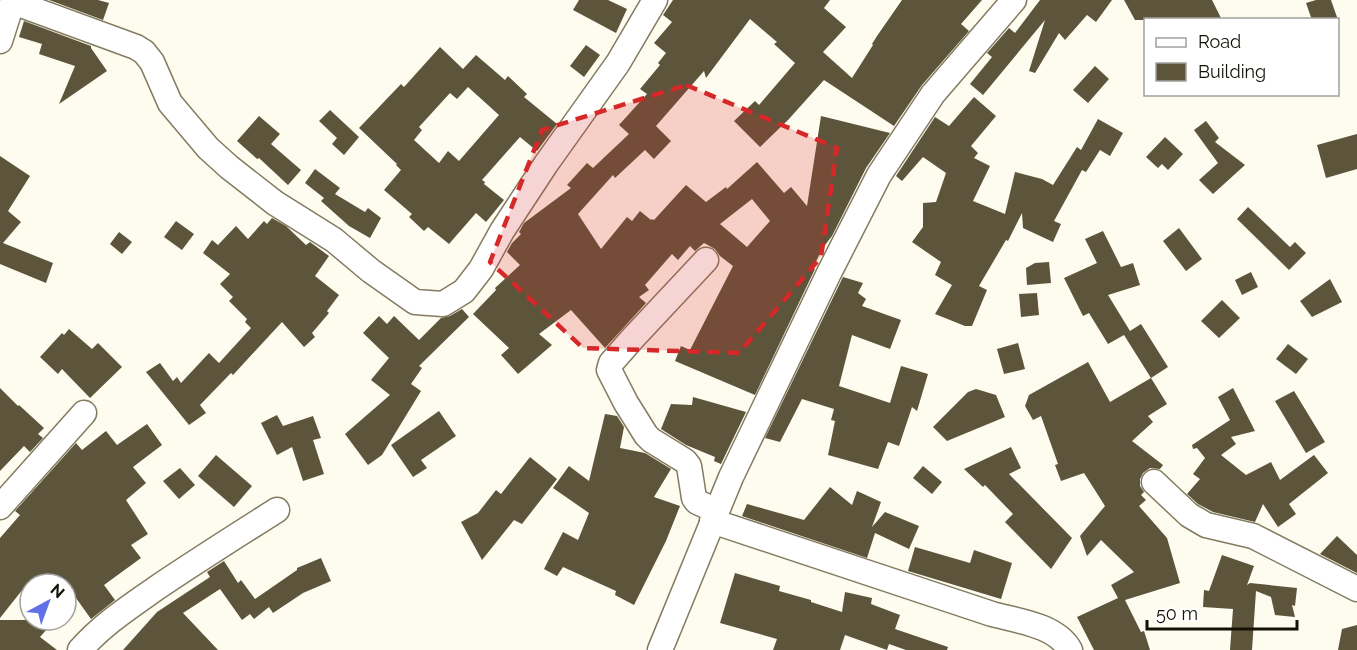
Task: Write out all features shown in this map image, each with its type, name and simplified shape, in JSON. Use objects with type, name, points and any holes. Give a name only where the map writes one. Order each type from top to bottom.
[{"type":"street","points":[[0,41],[13,1],[136,47],[144,52],[152,62],[170,103],[208,148],[229,167],[275,203],[334,240],[371,271],[415,302],[443,304],[464,291],[481,269],[502,231],[546,164],[618,63],[655,0]]},
{"type":"street","points":[[660,650],[715,516],[829,273],[879,175],[933,94],[1014,0]]},
{"type":"street","points":[[706,260],[632,339],[611,363],[609,370],[646,435],[685,460],[689,466],[694,498],[697,502],[715,516],[992,614],[1043,629],[1065,642],[1070,650]]},
{"type":"street","points":[[0,507],[84,413]]},
{"type":"street","points":[[1154,482],[1188,515],[1206,525],[1252,536],[1357,589]]},
{"type":"street","points":[[80,650],[96,632],[117,615],[277,510]]},
{"type":"highlighted area","points":[[686,85],[837,148],[821,257],[739,353],[583,348],[490,262],[542,130]]},
{"type":"building","points":[[49,0],[98,0],[109,3],[103,20]]},
{"type":"building","points":[[579,0],[608,0],[627,9],[616,33],[573,10]]},
{"type":"building","points":[[673,0],[830,0],[824,8],[846,27],[823,52],[852,78],[902,0],[982,0],[961,24],[969,31],[922,85],[894,126],[824,80],[760,147],[734,121],[755,101],[759,105],[795,63],[774,44],[777,42],[750,19],[706,78],[704,71],[656,126],[671,141],[654,159],[645,150],[615,178],[613,175],[578,214],[601,249],[627,217],[632,221],[640,211],[654,220],[686,185],[706,202],[726,187],[727,189],[757,162],[784,193],[791,187],[807,206],[821,116],[890,133],[866,168],[832,236],[822,249],[813,268],[815,269],[755,395],[675,361],[681,346],[690,350],[733,266],[715,249],[704,243],[695,251],[690,246],[678,260],[672,254],[645,285],[649,290],[639,297],[646,303],[605,348],[571,310],[539,334],[552,345],[518,374],[501,355],[509,348],[473,314],[496,290],[495,288],[520,265],[507,252],[521,234],[519,232],[524,223],[571,188],[567,185],[587,163],[593,168],[629,134],[619,125],[647,94],[640,89],[660,65],[658,63],[666,53],[654,43],[672,22],[663,15]],"holes":[[[752,199],[770,221],[747,247],[720,224]]]},
{"type":"building","points":[[1040,0],[1112,0],[1096,22],[1087,15],[1065,40],[1059,33],[1035,73],[1029,71],[1045,20],[983,95],[970,84],[992,57],[987,53],[1009,28],[1015,33]]},
{"type":"building","points":[[1124,0],[1212,0],[1221,18],[1144,18],[1144,20],[1135,20]]},
{"type":"building","points":[[1331,0],[1337,18],[1311,18],[1306,3]]},
{"type":"building","points":[[24,21],[91,46],[107,71],[59,104],[75,66],[39,54],[42,44],[19,37]]},
{"type":"building","points":[[586,45],[600,55],[584,77],[570,66]]},
{"type":"building","points":[[440,47],[463,69],[476,55],[505,80],[508,76],[527,94],[524,97],[557,124],[537,151],[520,137],[482,180],[504,200],[486,222],[476,213],[449,244],[428,227],[424,231],[409,217],[412,214],[384,190],[401,170],[359,128],[401,84],[404,87]],"holes":[[[468,87],[499,115],[459,161],[448,151],[439,163],[414,140],[422,130],[419,127],[450,93],[457,99]]]},
{"type":"building","points":[[1095,66],[1109,79],[1088,103],[1073,90]]},
{"type":"building","points":[[974,97],[996,116],[971,146],[978,153],[974,158],[990,166],[973,201],[1005,214],[1015,172],[1042,179],[1053,185],[1077,147],[1081,150],[1098,119],[1123,133],[1110,156],[1100,150],[1086,172],[1082,170],[1054,221],[1061,224],[1053,242],[1023,228],[1022,213],[1008,241],[1006,240],[979,286],[987,290],[972,326],[965,326],[935,314],[952,285],[935,275],[941,262],[912,242],[923,227],[923,203],[936,202],[946,173],[923,157],[902,181],[896,176],[935,117],[949,126]]},
{"type":"building","points":[[330,110],[359,137],[344,155],[332,144],[337,138],[319,121]]},
{"type":"building","points":[[259,116],[280,134],[271,144],[301,170],[288,185],[237,141]]},
{"type":"building","points":[[1206,121],[1219,138],[1215,142],[1245,165],[1213,194],[1199,180],[1218,163],[1194,130]]},
{"type":"building","points":[[1357,134],[1357,169],[1326,178],[1317,145]]},
{"type":"building","points":[[1165,137],[1183,154],[1168,170],[1162,164],[1158,168],[1146,157]]},
{"type":"building","points":[[0,156],[30,176],[8,211],[21,222],[3,243],[53,263],[46,283],[0,264]]},
{"type":"building","points":[[315,169],[340,188],[335,194],[365,212],[368,208],[381,218],[370,238],[349,226],[321,201],[324,198],[305,183]]},
{"type":"building","points":[[1248,207],[1290,247],[1295,242],[1306,253],[1289,270],[1237,219]]},
{"type":"building","points":[[272,218],[286,226],[306,245],[310,242],[329,256],[315,276],[339,295],[327,311],[329,313],[312,333],[315,337],[304,347],[282,322],[233,375],[231,373],[200,405],[206,413],[189,425],[146,372],[160,363],[173,381],[177,377],[181,383],[209,353],[219,363],[251,328],[245,322],[247,319],[229,301],[233,297],[220,284],[230,274],[203,253],[212,240],[218,245],[236,226],[248,239],[264,221],[267,224]]},
{"type":"building","points":[[176,221],[194,234],[182,250],[164,237]]},
{"type":"building","points":[[1179,228],[1202,259],[1186,271],[1163,241]]},
{"type":"building","points":[[1103,231],[1121,267],[1133,263],[1140,285],[1108,295],[1130,331],[1141,324],[1168,367],[1151,378],[1124,335],[1108,344],[1089,313],[1083,316],[1064,278],[1097,263],[1085,239]]},
{"type":"building","points":[[119,232],[132,242],[122,254],[110,244]]},
{"type":"building","points":[[1049,262],[1051,283],[1027,285],[1026,268],[1035,263]]},
{"type":"building","points":[[1251,272],[1258,287],[1242,295],[1235,280]]},
{"type":"building","points":[[843,277],[863,283],[858,293],[866,299],[862,306],[901,320],[890,349],[852,335],[839,386],[890,403],[901,366],[928,374],[917,411],[912,407],[899,446],[888,442],[878,469],[828,455],[835,421],[831,420],[834,409],[802,399],[780,442],[765,438]]},
{"type":"building","points":[[1330,279],[1342,302],[1312,317],[1300,301]]},
{"type":"building","points":[[1037,293],[1039,315],[1021,317],[1019,294]]},
{"type":"building","points":[[1222,300],[1240,318],[1219,338],[1201,321]]},
{"type":"building","points":[[462,309],[469,317],[419,366],[422,368],[411,384],[421,391],[382,455],[368,465],[345,434],[390,395],[371,380],[389,358],[363,333],[379,316],[387,324],[394,316],[419,340],[441,318]]},
{"type":"building","points":[[69,329],[92,349],[98,343],[122,367],[90,398],[62,369],[58,374],[40,357],[62,333],[64,335]]},
{"type":"building","points":[[1018,343],[1025,369],[1004,374],[997,349]]},
{"type":"building","points":[[1288,344],[1308,359],[1296,374],[1276,359]]},
{"type":"building","points":[[1088,362],[1110,402],[1151,378],[1167,404],[1148,416],[1153,422],[1132,441],[1163,465],[1160,469],[1150,468],[1143,473],[1140,486],[1144,492],[1141,495],[1146,500],[1139,506],[1167,538],[1180,583],[1125,600],[1141,632],[1144,631],[1150,650],[1094,650],[1077,617],[1118,598],[1111,585],[1134,572],[1101,540],[1087,556],[1080,536],[1105,506],[1084,473],[1061,481],[1055,465],[1058,464],[1041,416],[1033,420],[1025,406],[1029,395]]},
{"type":"building","points":[[0,388],[44,428],[38,434],[43,438],[30,452],[24,446],[0,471]]},
{"type":"building","points":[[1233,388],[1255,431],[1231,437],[1236,444],[1221,455],[1246,475],[1271,462],[1280,480],[1314,455],[1328,473],[1289,504],[1296,514],[1278,527],[1263,504],[1255,522],[1213,512],[1198,504],[1187,494],[1200,479],[1193,474],[1205,458],[1197,448],[1193,449],[1192,445],[1230,420],[1218,397]]},
{"type":"building","points":[[976,389],[996,395],[1005,417],[947,441],[933,427],[968,392]]},
{"type":"building","points":[[1294,391],[1325,442],[1306,453],[1275,401]]},
{"type":"building","points":[[693,397],[746,412],[721,464],[714,461],[715,457],[686,445],[661,429],[671,404],[692,405]]},
{"type":"building","points":[[439,411],[456,436],[421,460],[427,468],[413,477],[391,445]]},
{"type":"building","points":[[605,414],[617,416],[624,427],[620,448],[645,453],[671,469],[654,497],[680,506],[666,541],[634,605],[615,595],[616,591],[563,567],[557,576],[544,569],[563,532],[578,540],[589,513],[553,488],[569,466],[589,481]]},
{"type":"building","points":[[277,415],[283,426],[313,416],[321,438],[313,440],[324,474],[303,481],[292,447],[277,455],[261,423]]},
{"type":"building","points":[[147,424],[162,445],[133,467],[146,483],[126,500],[148,534],[131,545],[141,558],[104,585],[115,600],[91,619],[78,601],[78,572],[18,572],[18,595],[0,618],[0,538],[20,515],[15,511],[76,443],[82,450],[106,431],[117,445]]},
{"type":"building","points":[[1011,447],[1021,468],[1009,474],[1072,538],[1051,569],[1005,522],[1013,514],[985,485],[983,487],[964,469]]},
{"type":"building","points":[[216,455],[252,486],[234,507],[198,476]]},
{"type":"building","points":[[530,457],[557,479],[522,524],[514,520],[482,560],[461,522],[478,513],[496,490],[501,494]]},
{"type":"building","points":[[923,466],[942,482],[932,494],[913,478]]},
{"type":"building","points":[[180,468],[195,485],[179,499],[163,481]]},
{"type":"building","points":[[830,487],[852,505],[857,491],[881,502],[872,527],[885,512],[919,526],[909,549],[875,533],[867,558],[742,516],[747,504],[804,520]]},
{"type":"building","points":[[1337,536],[1357,555],[1357,573],[1320,554]]},
{"type":"building","points":[[915,547],[970,563],[974,550],[1012,563],[1001,599],[908,571]]},
{"type":"building","points":[[1222,555],[1254,566],[1247,585],[1250,583],[1297,588],[1295,606],[1292,605],[1295,617],[1275,615],[1271,597],[1256,591],[1252,650],[1230,650],[1233,609],[1203,607],[1204,590],[1209,591]]},
{"type":"building","points":[[321,558],[331,581],[303,593],[273,613],[269,607],[254,619],[250,614],[242,620],[220,589],[183,613],[218,650],[123,650],[157,612],[210,577],[207,572],[224,561],[238,583],[241,580],[255,599],[297,568]]},
{"type":"building","points":[[735,573],[780,586],[779,591],[842,612],[845,592],[872,598],[871,604],[900,615],[895,629],[948,647],[947,650],[906,650],[889,644],[887,650],[845,635],[840,650],[773,650],[777,639],[720,623]]},
{"type":"building","points":[[0,620],[18,620],[18,632],[44,632],[40,637],[57,650],[0,650]]},
{"type":"building","points":[[1357,625],[1357,650],[1338,650],[1342,629]]}]
